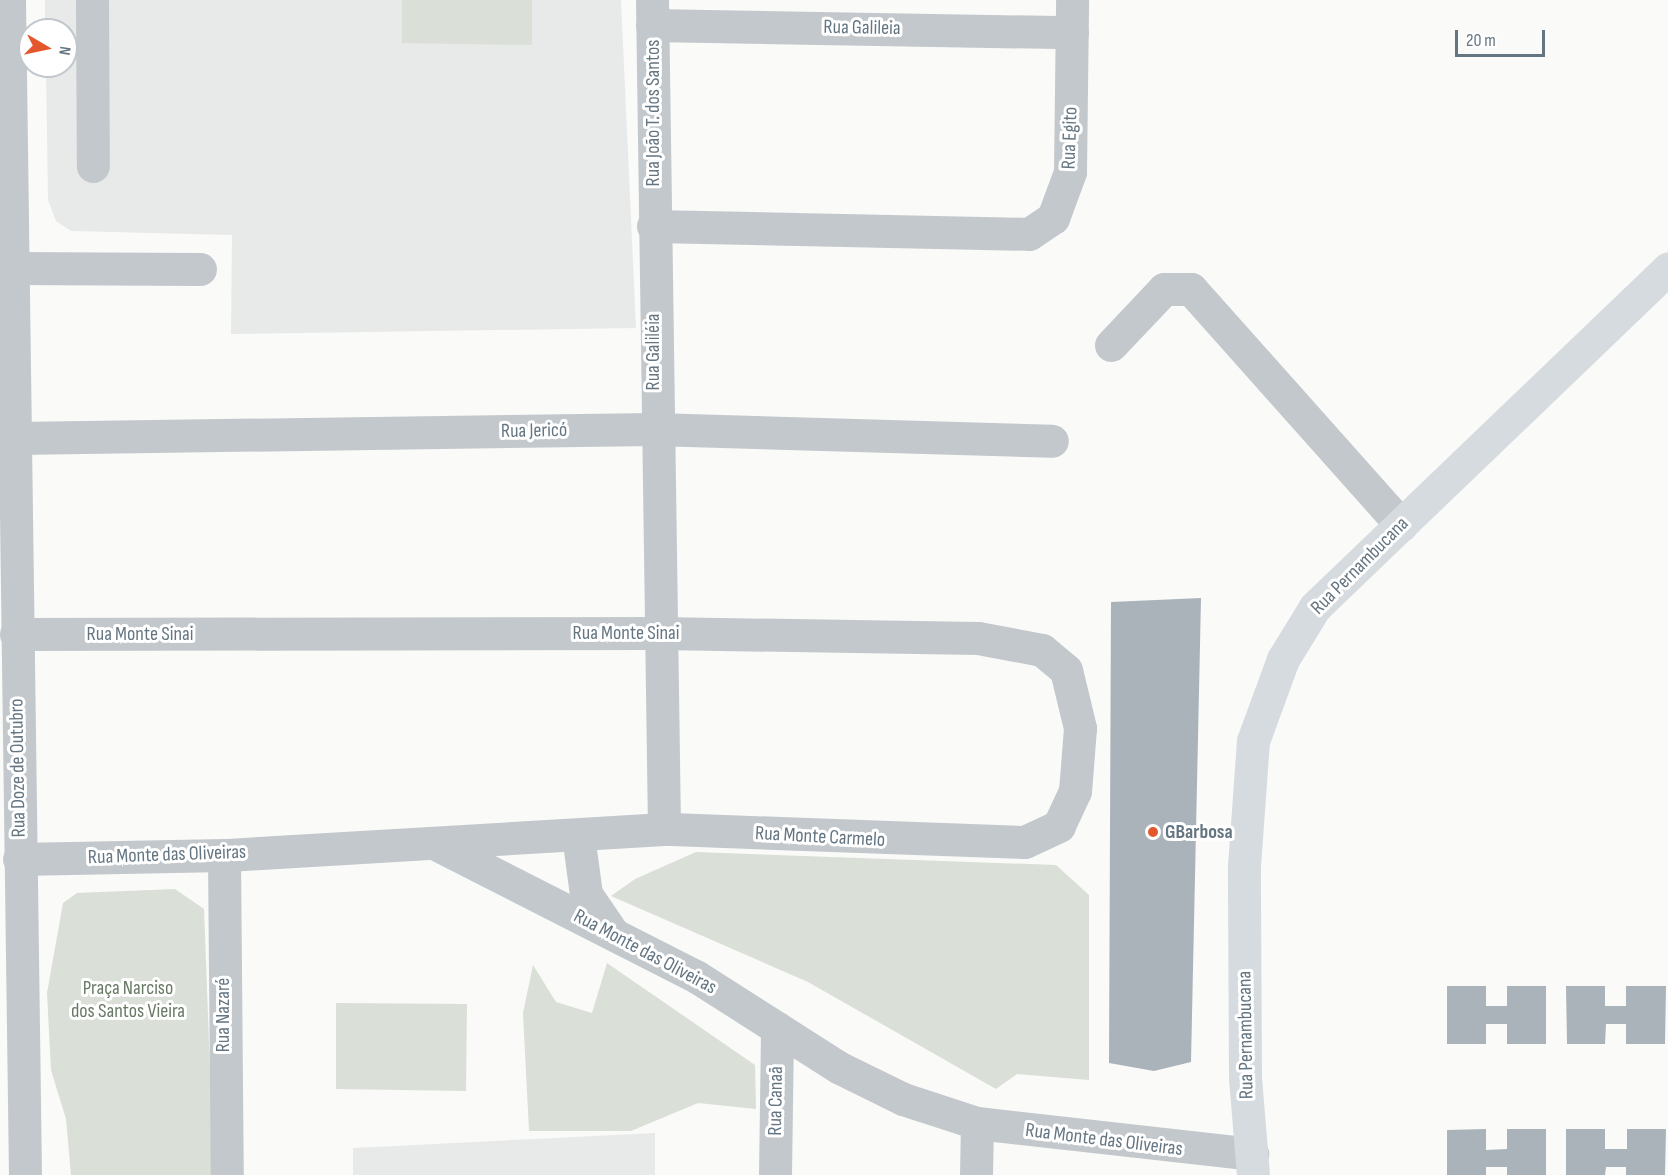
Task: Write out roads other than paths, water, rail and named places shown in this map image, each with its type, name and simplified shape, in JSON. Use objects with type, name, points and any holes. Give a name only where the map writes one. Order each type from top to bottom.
[{"type":"main road","name":"Rua Pernambucana","points":[[1252,1164],[1245,1078],[1244,866],[1252,741],[1282,659],[1315,607],[1668,268]]},
{"type":"street","name":"Rua Doze de Outubro","points":[[9,0],[5,107],[6,227],[15,438],[19,859],[10,1004],[25,1175]]},
{"type":"street","points":[[92,0],[93,166]]},
{"type":"street","name":"Rua Galileia","points":[[652,12],[1072,16]]},
{"type":"street","name":"Rua João T. dos Santos","points":[[652,12],[653,225]]},
{"type":"street","name":"Rua Egito","points":[[653,225],[1029,234],[1053,218],[1064,196],[1070,172],[1072,16]]},
{"type":"street","name":"Rua Galiléia","points":[[653,225],[654,429],[664,829]]},
{"type":"street","points":[[8,284],[200,269]]},
{"type":"street","points":[[1111,345],[1164,289],[1191,289],[1401,525]]},
{"type":"street","name":"Rua Jericó","points":[[15,438],[654,429],[1052,441]]},
{"type":"street","name":"Rua Monte Sinai","points":[[16,634],[658,633],[978,638],[1042,650],[1066,670],[1080,728],[1075,790],[1059,826]]},
{"type":"street","name":"Rua Monte Carmelo","points":[[434,843],[664,829],[988,845],[1024,842],[1059,826]]},
{"type":"street","points":[[578,836],[586,894],[596,912],[611,931],[643,949]]},
{"type":"street","name":"Rua Monte das Oliveiras","points":[[19,859],[224,855],[434,843],[643,949],[903,1099],[977,1123],[1252,1164]]},
{"type":"street","name":"Rua Nazaré","points":[[224,855],[227,1175]]},
{"type":"street","name":"Rua Canaã","points":[[775,1175],[777,1028]]},
{"type":"street","points":[[976,1175],[977,1123]]},
{"type":"place","name":"GBarbosa","points":[[1153,832]]},
{"type":"park label","name":"Praça Narciso dos Santos Vieira","points":[[128,1000]]}]
